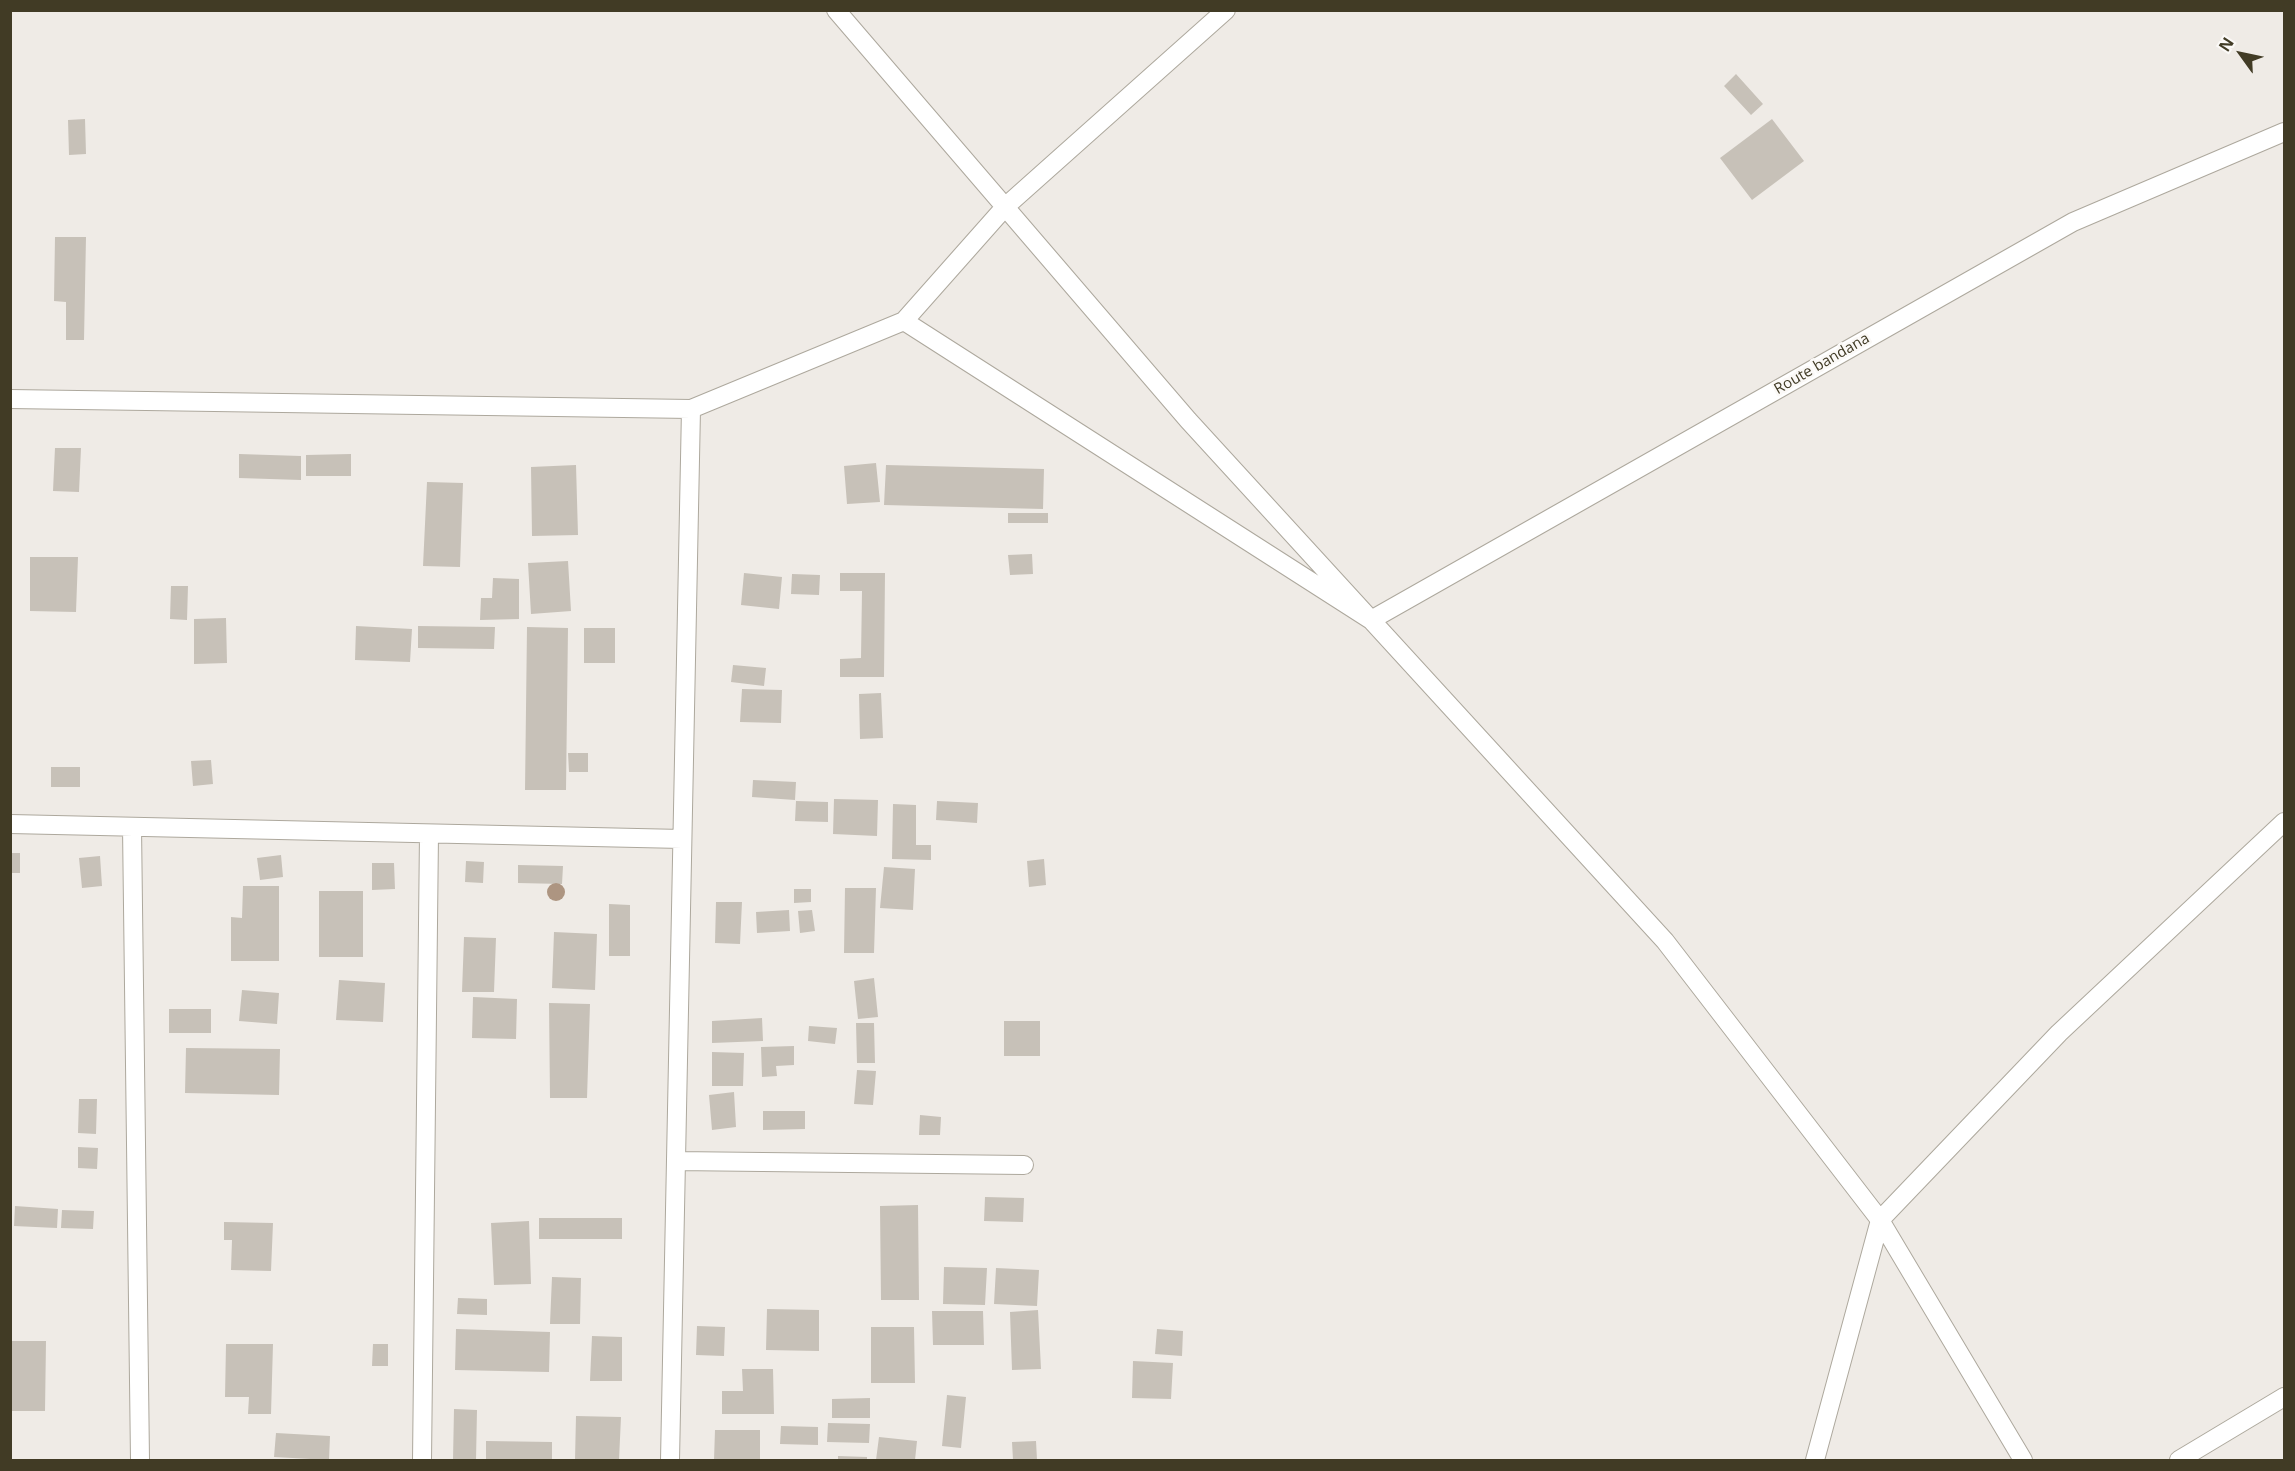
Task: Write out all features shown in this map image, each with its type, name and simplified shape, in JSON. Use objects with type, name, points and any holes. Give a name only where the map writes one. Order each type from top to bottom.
[{"type":"street","points":[[836,10],[1188,420],[1665,941],[1880,1220],[2023,1461]]},
{"type":"street","points":[[10,399],[691,409],[904,321],[1005,207],[1226,10]]},
{"type":"street","name":"Route bandana","points":[[1371,620],[2073,222],[2284,132]]},
{"type":"street","points":[[904,321],[1371,620]]},
{"type":"street","points":[[670,1461],[691,409]]},
{"type":"street","points":[[1815,1461],[1880,1220],[2059,1033],[2284,822]]},
{"type":"street","points":[[10,824],[682,839]]},
{"type":"street","points":[[132,827],[140,1461]]},
{"type":"street","points":[[422,1461],[429,834]]},
{"type":"street","points":[[676,1161],[1024,1165]]},
{"type":"street","points":[[2179,1461],[2284,1397]]},
{"type":"building","points":[[1736,74],[1763,104],[1751,115],[1724,86]]},
{"type":"building","points":[[85,119],[86,154],[69,155],[68,120]]},
{"type":"building","points":[[1772,119],[1804,161],[1752,200],[1720,158]]},
{"type":"building","points":[[55,237],[86,237],[84,340],[66,340],[66,302],[54,301]]},
{"type":"building","points":[[55,448],[81,448],[79,492],[53,491]]},
{"type":"building","points":[[239,454],[301,456],[301,480],[239,478]]},
{"type":"building","points":[[351,454],[351,476],[306,476],[306,455]]},
{"type":"building","points":[[876,463],[880,502],[847,504],[844,466]]},
{"type":"building","points":[[576,465],[578,535],[532,536],[531,467]]},
{"type":"building","points":[[886,465],[1044,469],[1043,509],[884,505]]},
{"type":"building","points":[[427,482],[463,483],[460,567],[423,566]]},
{"type":"building","points":[[1008,513],[1048,513],[1048,523],[1008,523]]},
{"type":"building","points":[[1032,554],[1033,574],[1010,575],[1008,555]]},
{"type":"building","points":[[30,557],[78,557],[76,612],[30,611]]},
{"type":"building","points":[[568,561],[571,611],[531,614],[528,563]]},
{"type":"building","points":[[744,573],[782,577],[779,609],[741,605]]},
{"type":"building","points":[[840,573],[885,573],[884,677],[840,677],[840,659],[861,658],[862,591],[840,591]]},
{"type":"building","points":[[792,574],[820,575],[819,595],[791,594]]},
{"type":"building","points":[[493,578],[519,579],[519,619],[480,620],[481,598],[492,598]]},
{"type":"building","points":[[171,586],[188,586],[187,620],[170,619]]},
{"type":"building","points":[[226,618],[227,663],[194,664],[194,619]]},
{"type":"building","points":[[356,626],[412,629],[410,662],[355,660]]},
{"type":"building","points":[[418,626],[495,627],[494,649],[418,648]]},
{"type":"building","points":[[527,627],[568,628],[566,790],[525,790]]},
{"type":"building","points":[[584,628],[615,628],[615,663],[584,663]]},
{"type":"building","points":[[733,665],[766,668],[764,686],[731,682]]},
{"type":"building","points":[[742,689],[782,690],[781,723],[740,722]]},
{"type":"building","points":[[881,693],[883,738],[860,739],[859,694]]},
{"type":"building","points":[[568,753],[588,753],[588,772],[569,772]]},
{"type":"building","points":[[211,760],[213,784],[193,786],[191,761]]},
{"type":"building","points":[[51,767],[80,767],[80,787],[51,787]]},
{"type":"building","points":[[753,780],[796,782],[795,800],[752,797]]},
{"type":"building","points":[[834,799],[878,800],[877,836],[833,834]]},
{"type":"building","points":[[796,801],[828,802],[828,822],[795,821]]},
{"type":"building","points":[[937,801],[978,803],[977,823],[936,820]]},
{"type":"building","points":[[893,804],[916,805],[916,845],[931,845],[931,860],[892,859]]},
{"type":"building","points":[[10,853],[20,853],[20,873],[10,873]]},
{"type":"building","points":[[281,855],[283,877],[260,880],[257,858]]},
{"type":"building","points":[[100,856],[102,886],[82,888],[79,858]]},
{"type":"building","points":[[1044,859],[1046,885],[1029,887],[1027,861]]},
{"type":"building","points":[[466,861],[484,862],[483,883],[465,882]]},
{"type":"building","points":[[372,863],[394,863],[395,889],[372,890]]},
{"type":"building","points":[[518,865],[563,866],[562,884],[518,883]]},
{"type":"building","points":[[884,867],[915,869],[913,910],[880,908]]},
{"type":"building","points":[[243,886],[279,886],[279,961],[231,961],[231,917],[242,918]]},
{"type":"building","points":[[845,888],[876,888],[874,953],[844,953]]},
{"type":"building","points":[[794,889],[811,889],[811,902],[794,903]]},
{"type":"building","points":[[319,891],[363,891],[363,957],[319,957]]},
{"type":"building","points":[[716,902],[742,902],[740,944],[715,943]]},
{"type":"building","points":[[609,904],[630,905],[630,956],[609,956]]},
{"type":"building","points":[[789,910],[790,931],[757,933],[756,912]]},
{"type":"building","points":[[812,910],[815,931],[800,933],[798,911]]},
{"type":"building","points":[[554,932],[597,934],[595,990],[552,988]]},
{"type":"building","points":[[464,937],[496,938],[494,992],[462,992]]},
{"type":"building","points":[[874,978],[878,1017],[858,1019],[854,981]]},
{"type":"building","points":[[339,980],[385,983],[383,1022],[336,1020]]},
{"type":"building","points":[[242,990],[279,993],[277,1024],[239,1021]]},
{"type":"building","points":[[473,997],[517,999],[516,1039],[472,1038]]},
{"type":"building","points":[[549,1003],[590,1004],[587,1098],[550,1098]]},
{"type":"building","points":[[169,1009],[211,1009],[211,1033],[169,1033]]},
{"type":"building","points":[[762,1018],[763,1041],[712,1043],[712,1021]]},
{"type":"building","points":[[1004,1021],[1040,1021],[1040,1056],[1004,1056]]},
{"type":"building","points":[[856,1023],[874,1023],[875,1063],[857,1063]]},
{"type":"building","points":[[809,1026],[837,1028],[835,1044],[808,1041]]},
{"type":"building","points":[[794,1046],[794,1065],[776,1066],[777,1076],[762,1077],[761,1047]]},
{"type":"building","points":[[186,1048],[280,1049],[279,1095],[185,1093]]},
{"type":"building","points":[[712,1052],[744,1053],[743,1086],[712,1086]]},
{"type":"building","points":[[857,1070],[876,1071],[873,1105],[854,1104]]},
{"type":"building","points":[[734,1092],[736,1127],[712,1130],[709,1095]]},
{"type":"building","points":[[79,1099],[97,1099],[96,1134],[78,1133]]},
{"type":"building","points":[[763,1111],[805,1111],[805,1129],[763,1130]]},
{"type":"building","points":[[920,1115],[941,1117],[940,1135],[919,1135]]},
{"type":"building","points":[[78,1147],[98,1148],[97,1169],[78,1168]]},
{"type":"building","points":[[985,1197],[1024,1198],[1023,1222],[984,1221]]},
{"type":"building","points":[[918,1205],[919,1300],[881,1300],[880,1206]]},
{"type":"building","points":[[15,1206],[58,1209],[57,1228],[14,1226]]},
{"type":"building","points":[[62,1210],[94,1211],[93,1229],[61,1228]]},
{"type":"building","points":[[539,1218],[622,1218],[622,1239],[539,1239]]},
{"type":"building","points":[[529,1221],[531,1284],[494,1285],[491,1223]]},
{"type":"building","points":[[224,1222],[273,1223],[271,1271],[231,1270],[232,1240],[224,1240]]},
{"type":"building","points":[[944,1267],[987,1268],[985,1305],[943,1304]]},
{"type":"building","points":[[996,1268],[1039,1270],[1037,1306],[994,1304]]},
{"type":"building","points":[[552,1277],[581,1278],[580,1324],[550,1324]]},
{"type":"building","points":[[458,1298],[487,1299],[487,1315],[457,1314]]},
{"type":"building","points":[[767,1309],[819,1310],[819,1351],[766,1350]]},
{"type":"building","points":[[1038,1310],[1041,1369],[1012,1370],[1010,1312]]},
{"type":"building","points":[[932,1311],[983,1311],[984,1345],[933,1345]]},
{"type":"building","points":[[697,1326],[725,1327],[724,1356],[696,1355]]},
{"type":"building","points":[[871,1327],[914,1327],[915,1383],[871,1383]]},
{"type":"building","points":[[456,1329],[550,1332],[549,1372],[455,1370]]},
{"type":"building","points":[[1157,1329],[1183,1331],[1182,1356],[1155,1354]]},
{"type":"building","points":[[592,1336],[622,1337],[622,1381],[590,1381]]},
{"type":"building","points":[[10,1341],[46,1341],[45,1411],[10,1411]]},
{"type":"building","points":[[226,1344],[273,1344],[271,1414],[248,1414],[249,1397],[225,1397]]},
{"type":"building","points":[[373,1344],[388,1344],[388,1366],[372,1366]]},
{"type":"building","points":[[1133,1361],[1173,1363],[1171,1399],[1132,1398]]},
{"type":"building","points":[[742,1369],[773,1369],[774,1414],[722,1414],[722,1391],[743,1391]]},
{"type":"building","points":[[947,1395],[966,1397],[961,1448],[942,1446]]},
{"type":"building","points":[[870,1398],[870,1418],[832,1418],[832,1399]]},
{"type":"building","points":[[454,1409],[477,1410],[476,1460],[453,1460]]},
{"type":"building","points":[[576,1416],[621,1417],[619,1460],[575,1460]]},
{"type":"building","points":[[828,1423],[870,1424],[869,1443],[827,1442]]},
{"type":"building","points":[[781,1426],[818,1427],[818,1445],[780,1444]]},
{"type":"building","points":[[715,1430],[760,1430],[760,1460],[714,1460]]},
{"type":"building","points":[[276,1433],[330,1436],[329,1460],[274,1457]]},
{"type":"building","points":[[879,1437],[917,1441],[915,1460],[876,1460]]},
{"type":"building","points":[[486,1441],[552,1442],[552,1460],[486,1460]]},
{"type":"building","points":[[1036,1441],[1037,1460],[1013,1460],[1012,1442]]},
{"type":"building","points":[[838,1456],[867,1457],[867,1460],[838,1460]]}]
